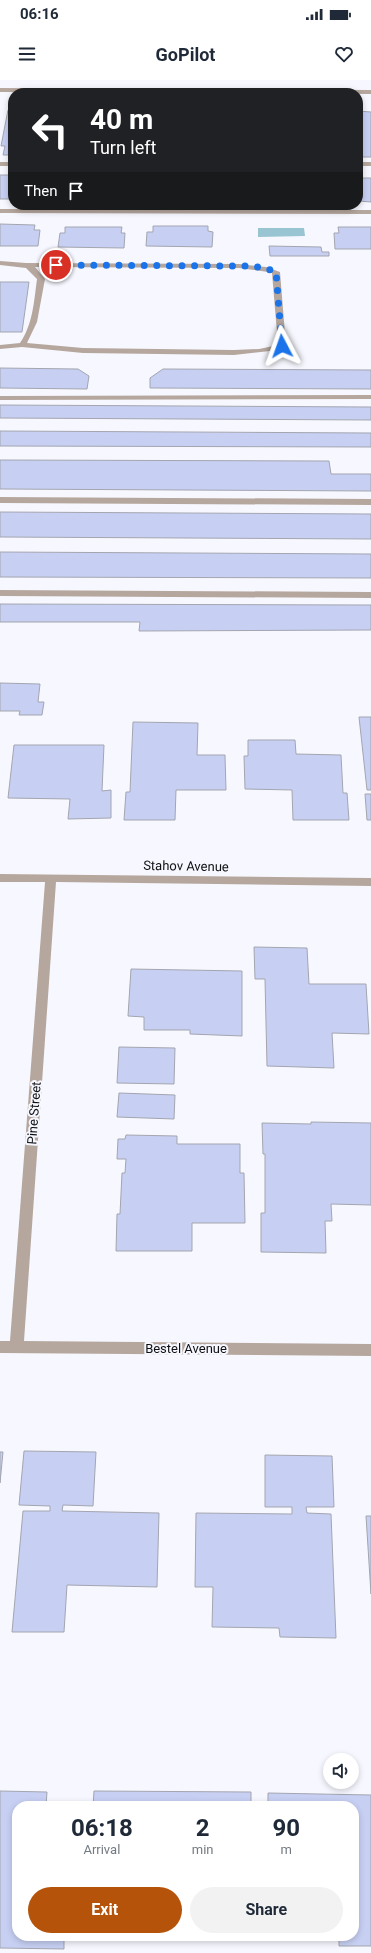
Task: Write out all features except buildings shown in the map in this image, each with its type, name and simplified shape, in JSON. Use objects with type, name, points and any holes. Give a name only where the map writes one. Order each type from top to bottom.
[{"type":"street","points":[[0,211],[371,212]]},
{"type":"street","points":[[0,263],[28,265],[255,266],[269,269],[276,272],[282,346],[267,351],[55,350],[22,345],[0,347]]},
{"type":"street","points":[[22,345],[33,328],[41,279],[33,268],[28,265]]},
{"type":"street","points":[[0,398],[371,397]]},
{"type":"street","points":[[0,500],[371,502]]},
{"type":"street","points":[[0,593],[371,595]]},
{"type":"street","name":"Stahov Avenue","points":[[0,878],[371,882]]},
{"type":"street","name":"Pine Street","points":[[17,1347],[51,879]]},
{"type":"street","name":"Bestel Avenue","points":[[0,1347],[371,1350]]},
{"type":"water","points":[[258,228],[304,228],[305,236],[258,237]]},
{"type":"route","points":[[56,265],[255,266],[269,269],[276,272],[282,346]]}]
